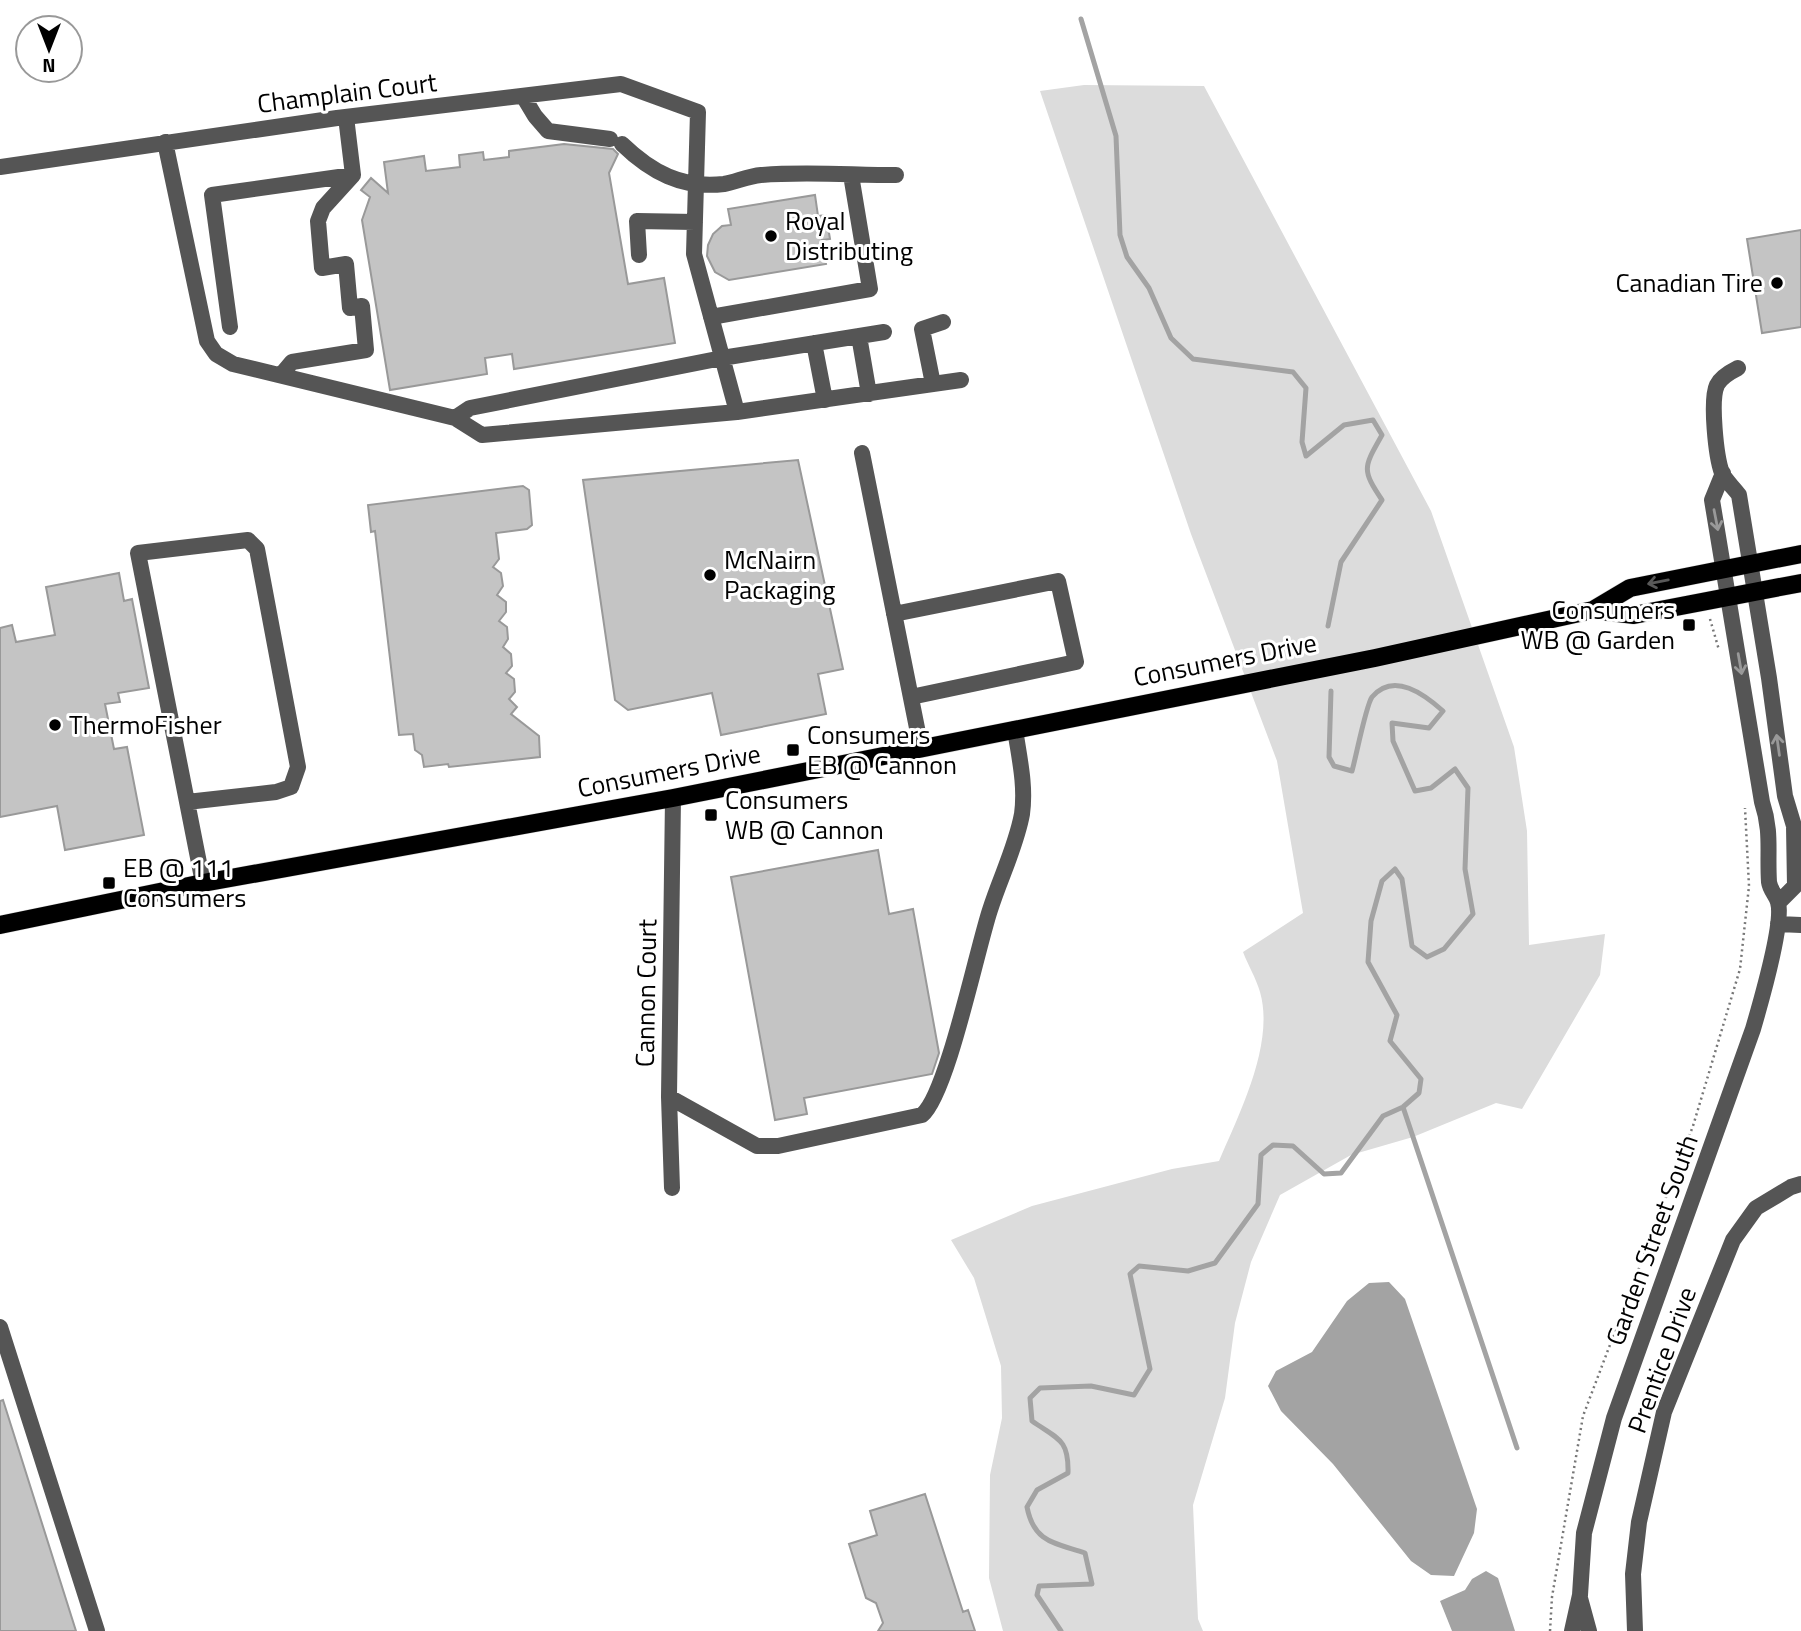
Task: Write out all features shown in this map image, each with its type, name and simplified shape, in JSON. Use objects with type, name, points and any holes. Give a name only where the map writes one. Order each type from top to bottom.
[{"type":"main road","name":"Consumers Drive","points":[[0,925],[204,883],[673,798],[1375,658],[1593,610],[1630,588],[1801,554]]},
{"type":"main road","name":"Consumers Drive","points":[[1593,610],[1634,615],[1801,583]]},
{"type":"street","name":"Champlain Court","points":[[0,167],[346,117],[621,84],[698,112],[696,185]]},
{"type":"street","points":[[523,96],[548,131],[616,141],[642,163],[669,177],[696,185],[726,184],[759,175],[896,175]]},
{"type":"street","points":[[281,375],[292,362],[366,350],[362,306],[350,308],[346,264],[322,268],[318,221],[323,208],[353,175],[346,117]]},
{"type":"street","points":[[165,142],[207,341],[216,354],[233,364],[455,418],[482,435],[737,412],[961,380]]},
{"type":"street","points":[[230,327],[212,194],[353,175]]},
{"type":"street","points":[[711,317],[870,289],[851,175]]},
{"type":"street","points":[[696,185],[694,254],[737,412]]},
{"type":"street","points":[[639,255],[637,221],[695,222]]},
{"type":"street","points":[[933,384],[922,329],[943,322]]},
{"type":"street","points":[[455,418],[470,408],[722,358],[884,332]]},
{"type":"street","points":[[859,336],[869,394]]},
{"type":"street","points":[[814,343],[825,400]]},
{"type":"street","points":[[1723,473],[1715,433],[1713,397],[1717,384],[1738,368]]},
{"type":"street","points":[[862,453],[921,748]]},
{"type":"street","name":"Garden Street South","points":[[1723,473],[1739,495],[1784,788],[1794,827],[1795,886],[1779,902]]},
{"type":"street","name":"Garden Street South","points":[[1572,1631],[1580,1595],[1584,1533],[1614,1418],[1753,1030],[1777,924],[1779,902],[1769,886],[1769,824],[1762,802],[1712,500],[1723,473]]},
{"type":"street","points":[[187,803],[291,787],[298,767],[257,549],[248,540],[138,554],[187,803],[204,883]]},
{"type":"street","points":[[894,614],[1058,581],[1076,662],[911,697]]},
{"type":"street","points":[[669,1097],[757,1146],[765,1147],[922,1115],[928,1111],[943,1076],[989,911],[1018,833],[1023,788],[1015,729]]},
{"type":"street","points":[[1784,788],[1801,786]]},
{"type":"street","name":"Cannon Court","points":[[672,1188],[669,1097],[673,798]]},
{"type":"street","points":[[1777,924],[1801,925]]},
{"type":"street","name":"Prentice Drive","points":[[1635,1631],[1633,1574],[1639,1522],[1664,1412],[1733,1240],[1756,1208],[1791,1186],[1801,1184]]},
{"type":"street","points":[[0,1327],[97,1631]]},
{"type":"street","name":"Garden Street South","points":[[1580,1595],[1589,1631]]},
{"type":"path","points":[[1710,619],[1721,653]]},
{"type":"path","points":[[1550,1631],[1552,1597],[1583,1416],[1693,1126],[1740,969],[1749,886],[1744,798]]},
{"type":"shaded area","points":[[1084,85],[1204,86],[1431,511],[1514,747],[1527,831],[1529,945],[1605,934],[1600,975],[1522,1109],[1496,1103],[1413,1137],[1351,1155],[1280,1195],[1251,1262],[1235,1323],[1225,1398],[1193,1505],[1198,1619],[1203,1631],[1003,1631],[989,1578],[990,1475],[1002,1418],[1001,1366],[974,1278],[951,1240],[1032,1206],[1172,1169],[1219,1161],[1253,1078],[1263,1034],[1260,992],[1243,952],[1303,913],[1277,761],[1191,534],[1040,91]]},
{"type":"shaded area","points":[[1389,1282],[1405,1299],[1477,1509],[1474,1533],[1454,1576],[1431,1575],[1411,1561],[1333,1464],[1281,1411],[1268,1386],[1276,1371],[1312,1352],[1347,1301],[1369,1283]]},
{"type":"shaded area","points":[[1486,1571],[1498,1578],[1515,1631],[1452,1631],[1440,1601],[1465,1590],[1472,1579]]},
{"type":"building","points":[[564,144],[613,149],[618,154],[609,173],[628,284],[664,278],[675,343],[514,369],[512,354],[485,358],[487,374],[390,390],[362,220],[370,197],[361,190],[371,178],[388,193],[384,162],[424,156],[426,171],[460,167],[459,155],[483,152],[484,160],[509,157],[509,151]]},
{"type":"building","name":"Royal Distributing","points":[[815,195],[818,216],[826,215],[830,239],[822,240],[826,264],[729,280],[715,272],[707,256],[708,245],[713,234],[722,226],[731,225],[728,209]]},
{"type":"building","name":"Canadian Tire","points":[[1801,230],[1801,327],[1762,333],[1747,239]]},
{"type":"building","name":"McNairn Packaging","points":[[798,460],[843,669],[818,674],[826,714],[721,735],[712,693],[628,710],[615,700],[583,480]]},
{"type":"building","points":[[523,486],[529,490],[532,525],[527,529],[496,533],[499,559],[493,567],[501,573],[503,586],[497,595],[506,602],[506,612],[499,621],[507,627],[508,639],[503,647],[511,654],[512,666],[506,673],[514,679],[515,692],[509,699],[517,707],[511,714],[539,736],[540,757],[449,767],[448,764],[424,767],[422,755],[415,750],[413,734],[399,735],[375,531],[371,532],[368,505]]},
{"type":"building","name":"ThermoFisher","points":[[119,573],[124,601],[132,599],[149,688],[118,693],[120,702],[105,704],[114,749],[127,747],[144,835],[65,850],[57,806],[0,817],[0,628],[12,625],[16,642],[55,635],[46,587]]},
{"type":"building","points":[[878,850],[889,914],[913,909],[939,1053],[932,1074],[804,1098],[807,1114],[775,1120],[731,877]]},
{"type":"building","points":[[3,1400],[76,1631],[0,1631],[0,1401]]},
{"type":"building","points":[[925,1494],[963,1612],[968,1610],[975,1631],[878,1631],[883,1623],[876,1603],[866,1598],[849,1544],[877,1535],[870,1511]]},
{"type":"waterway","points":[[1081,19],[1116,136],[1120,235],[1127,257],[1149,288],[1171,338],[1193,359],[1293,372],[1306,388],[1302,442],[1306,456],[1344,425],[1373,420],[1382,435],[1371,454],[1367,468],[1382,500],[1341,562],[1328,626]]},
{"type":"waterway","points":[[1061,1631],[1037,1595],[1039,1586],[1092,1584],[1085,1553],[1047,1540],[1030,1519],[1027,1507],[1037,1490],[1068,1473],[1064,1446],[1055,1436],[1032,1421],[1030,1398],[1040,1388],[1091,1386],[1134,1395],[1150,1369],[1130,1274],[1139,1266],[1188,1271],[1215,1263],[1258,1204],[1261,1155],[1273,1145],[1293,1146],[1324,1174],[1341,1173],[1383,1116],[1403,1107],[1419,1093],[1421,1079],[1390,1041],[1397,1015],[1368,962],[1371,921],[1382,881],[1395,869],[1402,879],[1412,946],[1427,957],[1444,949],[1473,914],[1465,869],[1468,788],[1455,769],[1431,788],[1415,791],[1393,741],[1392,723],[1429,728],[1443,711],[1409,688],[1390,686],[1381,689],[1370,702],[1352,771],[1334,766],[1329,757],[1331,691]]},
{"type":"waterway","points":[[1403,1107],[1517,1448]]},
{"type":"place","name":"Royal Distributing","points":[[771,236]]},
{"type":"place","name":"Canadian Tire","points":[[1777,283]]},
{"type":"place","name":"McNairn Packaging","points":[[710,575]]},
{"type":"place","name":"Consumers WB @ Garden","points":[[1689,625]]},
{"type":"place","name":"ThermoFisher","points":[[55,725]]},
{"type":"place","name":"Consumers EB @ Cannon","points":[[793,750]]},
{"type":"place","name":"Consumers WB @ Cannon","points":[[711,815]]},
{"type":"place","name":"EB @ 111 Consumers","points":[[109,883]]}]
